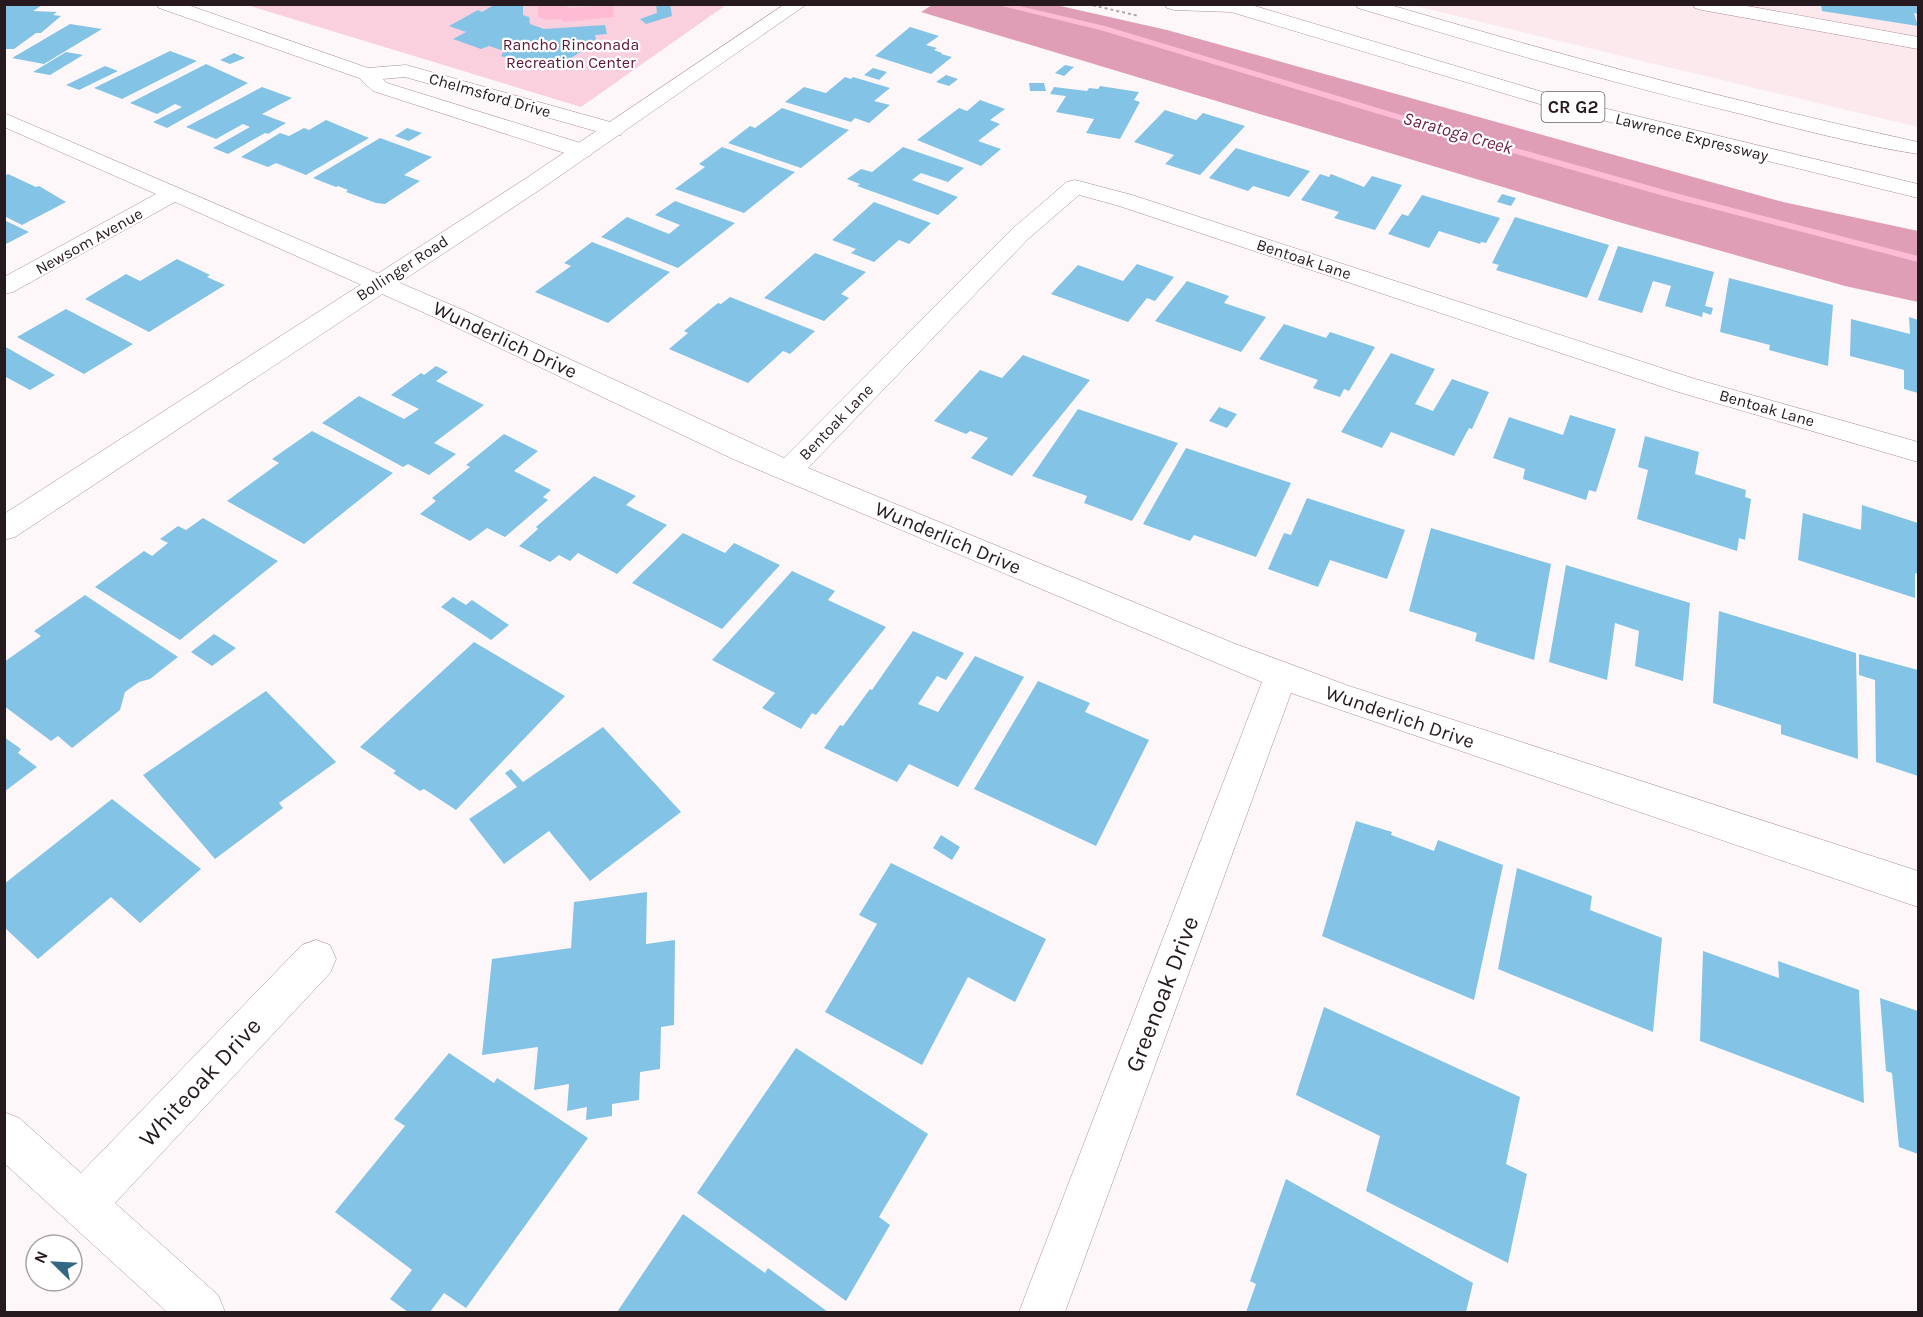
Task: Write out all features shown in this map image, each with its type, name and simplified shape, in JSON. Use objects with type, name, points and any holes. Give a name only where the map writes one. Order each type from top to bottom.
[{"type":"main road","name":"Chelmsford Drive","points":[[166,4],[366,74],[406,71],[613,130]]},
{"type":"main road","name":"Bollinger Road","points":[[4,529],[378,282],[582,151],[798,4]]},
{"type":"main road","name":"Lawrence Expressway","points":[[1174,4],[1229,5],[1560,104],[1918,191]]},
{"type":"main road","name":"CR G2","points":[[1365,4],[1591,70],[1723,104],[1918,148]]},
{"type":"main road","points":[[1702,4],[1918,43]]},
{"type":"main road","name":"Chelmsford Drive","points":[[366,74],[380,87],[582,151]]},
{"type":"main road","name":"Wunderlich Drive","points":[[4,119],[378,282],[743,452],[1281,675],[1342,698],[1918,889]]},
{"type":"main road","name":"Bentoak Lane","points":[[789,470],[1020,234],[1075,187],[1136,204],[1685,385],[1918,452]]},
{"type":"main road","name":"Newsom Avenue","points":[[4,287],[173,194]]},
{"type":"main road","name":"Greenoak Drive","points":[[1042,1312],[1281,675]]},
{"type":"main road","name":"Whiteoak Drive","points":[[83,1204],[316,959]]},
{"type":"main road","points":[[4,1133],[201,1312]]},
{"type":"shaded area","points":[[538,5],[568,5],[567,8],[613,5],[614,17],[564,22],[561,19],[547,20],[538,17]]},
{"type":"shaded area","points":[[932,5],[1056,5],[1167,30],[1783,202],[1918,231],[1918,302],[1845,286],[1622,223],[921,12]]},
{"type":"shaded area","points":[[1412,5],[1918,5],[1918,127],[1497,26]]},
{"type":"green space","name":"Rancho Rinconada Recreation Center","points":[[247,5],[726,5],[581,107]]},
{"type":"building","points":[[4,4],[44,4],[33,11],[57,12],[53,15],[61,16],[41,33],[36,33],[14,49],[4,49]]},
{"type":"building","points":[[523,4],[523,15],[529,17],[530,24],[544,29],[605,25],[607,34],[595,35],[596,39],[585,46],[589,47],[561,64],[542,58],[530,66],[501,56],[504,51],[489,46],[481,49],[453,39],[466,32],[449,26],[478,10],[482,12],[492,6]]},
{"type":"building","points":[[656,4],[670,4],[672,16],[646,24],[640,19],[657,13]]},
{"type":"building","points":[[1821,4],[1918,5],[1918,14],[1914,13],[1918,26],[1822,11]]},
{"type":"building","points":[[70,24],[102,29],[44,64],[12,58]]},
{"type":"building","points":[[910,27],[939,36],[926,45],[937,48],[934,50],[941,54],[952,57],[931,74],[875,56]]},
{"type":"building","points":[[170,51],[197,61],[122,99],[94,88]]},
{"type":"building","points":[[66,52],[83,55],[50,75],[33,72]]},
{"type":"building","points":[[234,53],[245,58],[230,64],[220,60]]},
{"type":"building","points":[[206,64],[248,83],[167,128],[153,122],[182,107],[175,104],[157,114],[130,103]]},
{"type":"building","points":[[1065,65],[1074,67],[1064,76],[1055,73]]},
{"type":"building","points":[[105,66],[118,71],[79,90],[66,85]]},
{"type":"building","points":[[873,68],[887,72],[879,80],[864,75]]},
{"type":"building","points":[[946,75],[958,79],[949,86],[936,82]]},
{"type":"building","points":[[845,77],[851,79],[853,77],[890,88],[874,101],[890,105],[869,123],[855,118],[851,122],[785,102],[804,87],[826,93]]},
{"type":"building","points":[[1029,83],[1044,83],[1046,91],[1030,91]]},
{"type":"building","points":[[1100,86],[1139,92],[1134,100],[1140,102],[1120,139],[1086,133],[1094,119],[1056,112],[1066,96],[1050,94],[1054,87],[1087,91],[1089,88],[1098,89]]},
{"type":"building","points":[[262,87],[292,98],[262,114],[286,123],[268,134],[265,133],[228,154],[213,148],[250,127],[243,124],[216,139],[186,127]]},
{"type":"building","points":[[980,100],[1005,109],[990,120],[1000,124],[978,141],[1001,149],[981,166],[917,140],[959,108],[967,111]]},
{"type":"building","points":[[782,108],[849,130],[801,168],[728,143],[750,126],[755,128]]},
{"type":"building","points":[[1165,110],[1196,120],[1203,113],[1245,126],[1200,175],[1165,164],[1174,155],[1134,142]]},
{"type":"building","points":[[326,120],[369,138],[306,175],[276,163],[268,167],[241,157],[280,133],[289,136],[304,128],[309,130]]},
{"type":"building","points":[[407,128],[422,133],[409,141],[395,136]]},
{"type":"building","points":[[380,138],[432,157],[404,175],[420,181],[385,204],[376,203],[313,178]]},
{"type":"building","points":[[722,147],[795,172],[744,213],[675,189],[705,167],[699,164]]},
{"type":"building","points":[[903,147],[964,168],[948,182],[921,173],[912,180],[958,197],[938,215],[857,186],[860,184],[847,179],[861,169],[872,172]]},
{"type":"building","points":[[1236,148],[1310,171],[1289,197],[1253,186],[1248,191],[1209,178]]},
{"type":"building","points":[[8,174],[36,187],[39,186],[66,202],[22,225],[4,216],[4,176]]},
{"type":"building","points":[[1320,174],[1329,177],[1331,174],[1364,187],[1372,176],[1402,185],[1375,230],[1334,218],[1339,212],[1301,200]]},
{"type":"building","points":[[1502,194],[1516,198],[1511,206],[1497,202]]},
{"type":"building","points":[[1422,195],[1500,218],[1486,243],[1481,242],[1480,244],[1439,231],[1429,248],[1388,234],[1402,214],[1408,216]]},
{"type":"building","points":[[675,201],[735,223],[678,268],[601,237],[627,217],[669,234],[680,225],[655,215]]},
{"type":"building","points":[[874,202],[931,223],[909,244],[899,240],[874,262],[851,253],[856,249],[832,240]]},
{"type":"building","points":[[1515,217],[1609,245],[1587,298],[1496,270],[1499,265],[1492,263]]},
{"type":"building","points":[[4,220],[29,232],[4,245]]},
{"type":"building","points":[[592,242],[670,272],[608,323],[535,292],[571,266],[564,263]]},
{"type":"building","points":[[1618,246],[1714,272],[1705,306],[1713,308],[1711,315],[1703,312],[1702,317],[1665,306],[1671,286],[1653,281],[1642,313],[1598,300]]},
{"type":"building","points":[[815,253],[866,272],[841,294],[849,298],[824,321],[764,298]]},
{"type":"building","points":[[177,259],[225,285],[149,332],[85,299],[126,274],[140,281]]},
{"type":"building","points":[[1137,264],[1174,277],[1155,301],[1147,298],[1128,322],[1051,294],[1078,265],[1123,281]]},
{"type":"building","points":[[1729,278],[1833,305],[1828,366],[1769,350],[1770,345],[1720,332]]},
{"type":"building","points":[[1187,281],[1229,296],[1224,303],[1266,317],[1241,352],[1155,321]]},
{"type":"building","points":[[730,297],[815,331],[790,354],[783,351],[748,383],[669,349],[688,333],[684,331],[718,303],[721,304]]},
{"type":"building","points":[[66,309],[133,344],[84,374],[17,337]]},
{"type":"building","points":[[1909,317],[1918,320],[1918,393],[1904,389],[1904,370],[1850,356],[1851,319],[1910,334]]},
{"type":"building","points":[[1284,324],[1326,338],[1330,332],[1375,347],[1349,391],[1344,389],[1340,397],[1313,388],[1318,380],[1259,359]]},
{"type":"building","points":[[4,346],[55,375],[30,390],[4,376]]},
{"type":"building","points":[[1391,353],[1435,369],[1415,404],[1433,411],[1452,379],[1489,392],[1472,429],[1469,428],[1454,456],[1391,432],[1382,448],[1341,432]]},
{"type":"building","points":[[1023,355],[1090,380],[1012,476],[971,458],[988,438],[970,431],[966,434],[934,421],[980,370],[1002,378]]},
{"type":"building","points":[[436,366],[448,372],[436,381],[484,405],[434,443],[456,454],[429,475],[408,464],[403,467],[322,423],[359,396],[404,419],[419,409],[391,395],[421,373],[424,375]]},
{"type":"building","points":[[1219,407],[1237,414],[1227,428],[1209,421]]},
{"type":"building","points":[[1078,409],[1178,443],[1132,521],[1084,503],[1087,496],[1032,476]]},
{"type":"building","points":[[1570,415],[1616,429],[1596,492],[1589,490],[1586,500],[1523,479],[1525,469],[1493,458],[1509,417],[1563,435]]},
{"type":"building","points":[[312,431],[393,473],[304,544],[227,501],[279,463],[272,459]]},
{"type":"building","points":[[504,434],[538,451],[514,471],[551,490],[543,497],[548,500],[505,537],[487,528],[470,541],[420,514],[436,501],[432,498],[470,467],[466,465]]},
{"type":"building","points":[[1645,436],[1699,452],[1695,474],[1746,490],[1745,497],[1751,499],[1745,540],[1739,538],[1737,551],[1637,519],[1648,470],[1638,467]]},
{"type":"building","points":[[1186,448],[1291,483],[1256,557],[1194,535],[1190,541],[1143,524]]},
{"type":"building","points":[[594,476],[636,496],[626,505],[667,525],[617,574],[578,553],[570,561],[559,555],[550,562],[519,546],[538,529],[536,527]]},
{"type":"building","points":[[1307,498],[1405,530],[1387,579],[1330,560],[1318,587],[1268,569],[1284,533],[1291,535]]},
{"type":"building","points":[[1862,505],[1918,523],[1918,574],[1915,573],[1915,598],[1798,560],[1803,513],[1861,530]]},
{"type":"building","points":[[203,518],[278,561],[180,640],[95,587],[144,551],[152,556],[168,543],[160,539],[178,526],[186,530]]},
{"type":"building","points":[[1431,528],[1551,564],[1534,660],[1475,641],[1477,633],[1409,611]]},
{"type":"building","points":[[683,533],[725,553],[734,543],[780,565],[722,629],[632,583]]},
{"type":"building","points":[[1566,565],[1690,603],[1683,681],[1635,666],[1639,631],[1615,623],[1607,680],[1549,662]]},
{"type":"building","points":[[792,571],[835,591],[828,600],[886,627],[816,715],[812,713],[801,729],[762,708],[775,693],[712,660]]},
{"type":"building","points":[[85,595],[178,657],[150,679],[139,682],[125,692],[120,710],[72,748],[58,736],[51,741],[4,706],[4,662],[41,636],[34,631]]},
{"type":"building","points":[[453,597],[466,605],[472,600],[509,625],[491,640],[441,607]]},
{"type":"building","points":[[1719,611],[1856,653],[1858,759],[1781,734],[1781,725],[1713,703]]},
{"type":"building","points":[[913,631],[964,653],[946,680],[937,676],[918,704],[938,712],[975,656],[1024,677],[958,787],[909,764],[897,782],[824,748],[840,725],[843,726],[870,689],[872,690]]},
{"type":"building","points":[[214,634],[236,648],[212,666],[191,652]]},
{"type":"building","points":[[474,642],[565,696],[456,810],[424,789],[420,791],[393,773],[396,771],[360,747]]},
{"type":"building","points":[[1859,654],[1918,670],[1918,776],[1876,762],[1875,680],[1859,675]]},
{"type":"building","points":[[1038,681],[1090,703],[1085,712],[1149,740],[1096,846],[974,789]]},
{"type":"building","points":[[266,691],[336,762],[279,803],[283,808],[215,859],[143,775]]},
{"type":"building","points":[[603,727],[681,812],[590,881],[549,831],[504,864],[469,819],[517,787],[505,773],[511,769],[523,782]]},
{"type":"building","points":[[4,737],[21,749],[18,753],[37,767],[4,792]]},
{"type":"building","points":[[112,799],[201,869],[140,923],[111,897],[38,959],[4,927],[4,884]]},
{"type":"building","points":[[1356,821],[1392,832],[1391,835],[1434,851],[1438,840],[1503,865],[1474,1000],[1322,936]]},
{"type":"building","points":[[941,835],[960,847],[952,860],[933,848]]},
{"type":"building","points":[[891,863],[1046,939],[1015,1002],[968,977],[922,1065],[825,1012],[877,924],[859,915]]},
{"type":"building","points":[[1517,868],[1592,896],[1590,910],[1662,938],[1653,1032],[1498,969]]},
{"type":"building","points":[[647,892],[646,944],[675,940],[674,1025],[661,1027],[660,1069],[640,1072],[639,1100],[612,1104],[612,1116],[586,1120],[587,1107],[567,1111],[569,1084],[534,1090],[538,1047],[482,1055],[492,959],[571,948],[574,902]]},
{"type":"building","points":[[1703,951],[1779,978],[1778,961],[1859,990],[1864,1103],[1700,1041]]},
{"type":"building","points":[[1880,998],[1918,1011],[1918,1154],[1899,1147],[1892,1073],[1886,1071]]},
{"type":"building","points":[[1324,1007],[1520,1097],[1506,1164],[1527,1174],[1508,1263],[1366,1191],[1380,1136],[1296,1095]]},
{"type":"building","points":[[796,1048],[928,1134],[879,1217],[890,1225],[846,1301],[697,1193]]},
{"type":"building","points":[[449,1053],[494,1083],[497,1078],[588,1138],[466,1308],[444,1293],[430,1312],[408,1312],[390,1299],[412,1270],[335,1212],[405,1126],[394,1119]]},
{"type":"building","points":[[1286,1179],[1473,1283],[1466,1312],[1246,1312],[1256,1284],[1250,1281]]},
{"type":"building","points":[[683,1214],[765,1273],[768,1268],[828,1312],[617,1312]]},
{"type":"waterway","name":"Saratoga Creek","points":[[998,4],[1102,28],[1438,129],[1675,196],[1918,259]]}]
